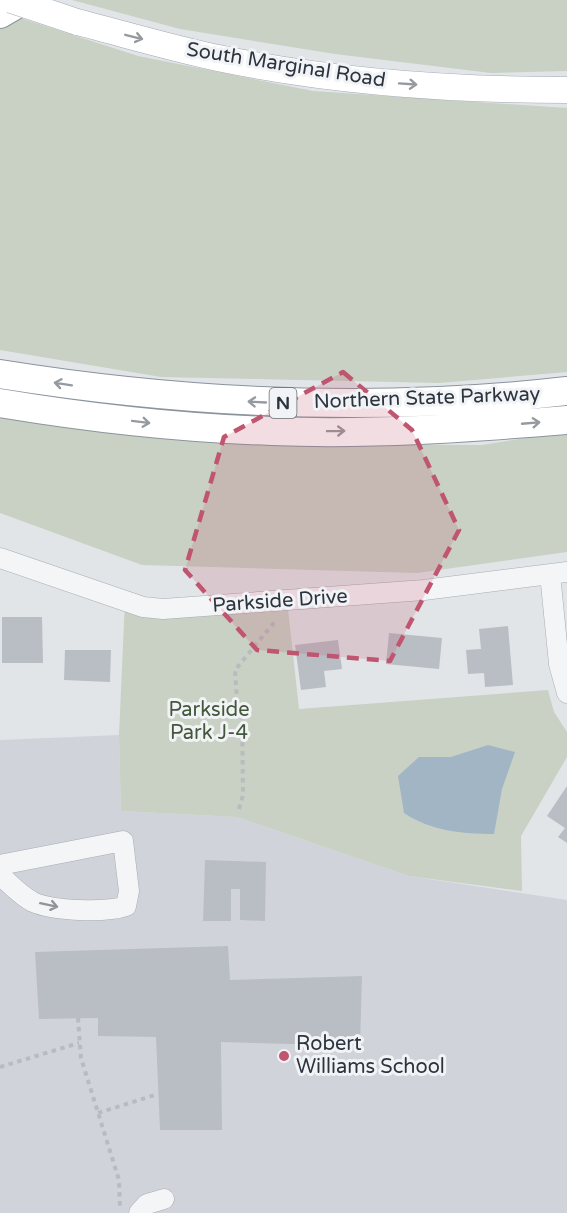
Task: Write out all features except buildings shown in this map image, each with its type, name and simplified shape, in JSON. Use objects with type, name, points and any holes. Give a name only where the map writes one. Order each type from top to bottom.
[{"type":"highway","points":[[0,14],[24,0]]},
{"type":"highway","name":"Northern State Parkway","points":[[0,374],[170,397],[293,404],[416,403],[567,391]]},
{"type":"highway","name":"Northern State Parkway","points":[[0,403],[160,424],[275,432],[473,428],[567,420]]},
{"type":"main road","name":"South Marginal Road","points":[[11,0],[77,22],[219,58],[353,80],[490,90],[567,90]]},
{"type":"street","name":"Parkside Drive","points":[[0,558],[143,608],[163,609],[424,590],[559,573]]},
{"type":"street","points":[[559,573],[559,664],[567,693]]},
{"type":"street","points":[[0,865],[123,841],[129,891],[126,906],[116,909],[65,909],[33,902],[0,875]]},
{"type":"street","points":[[139,1213],[147,1204],[164,1199]]},
{"type":"path","points":[[239,809],[243,795],[242,709],[237,700],[235,670],[277,622],[279,601]]},
{"type":"path","points":[[78,1018],[81,1058],[119,1180],[120,1213]]},
{"type":"path","points":[[0,1067],[80,1043]]},
{"type":"path","points":[[98,1113],[158,1094]]},
{"type":"highlighted area","points":[[343,372],[412,430],[459,530],[390,661],[257,650],[185,570],[224,437]]},
{"type":"shaded area","name":"Robert Williams School","points":[[119,735],[121,811],[237,817],[409,876],[567,900],[567,1213],[0,1213],[0,740]]},
{"type":"green space","points":[[72,0],[567,0],[567,71],[491,73],[335,54],[180,29]]},
{"type":"green space","points":[[17,17],[138,56],[313,91],[567,108],[567,372],[439,383],[161,377],[0,350],[0,27]]},
{"type":"green space","points":[[0,416],[70,428],[253,444],[482,445],[567,431],[567,552],[417,573],[142,565],[0,513]]},
{"type":"green space","name":"Parkside Park J-4","points":[[287,600],[299,709],[548,690],[554,712],[567,732],[567,757],[521,836],[522,891],[409,876],[237,817],[121,811],[119,735],[125,601]]},
{"type":"water","points":[[488,745],[515,752],[502,789],[494,834],[436,828],[404,813],[398,776],[419,757],[451,757]]},
{"type":"place","name":"Robert Williams School","points":[[284,1056]]}]
